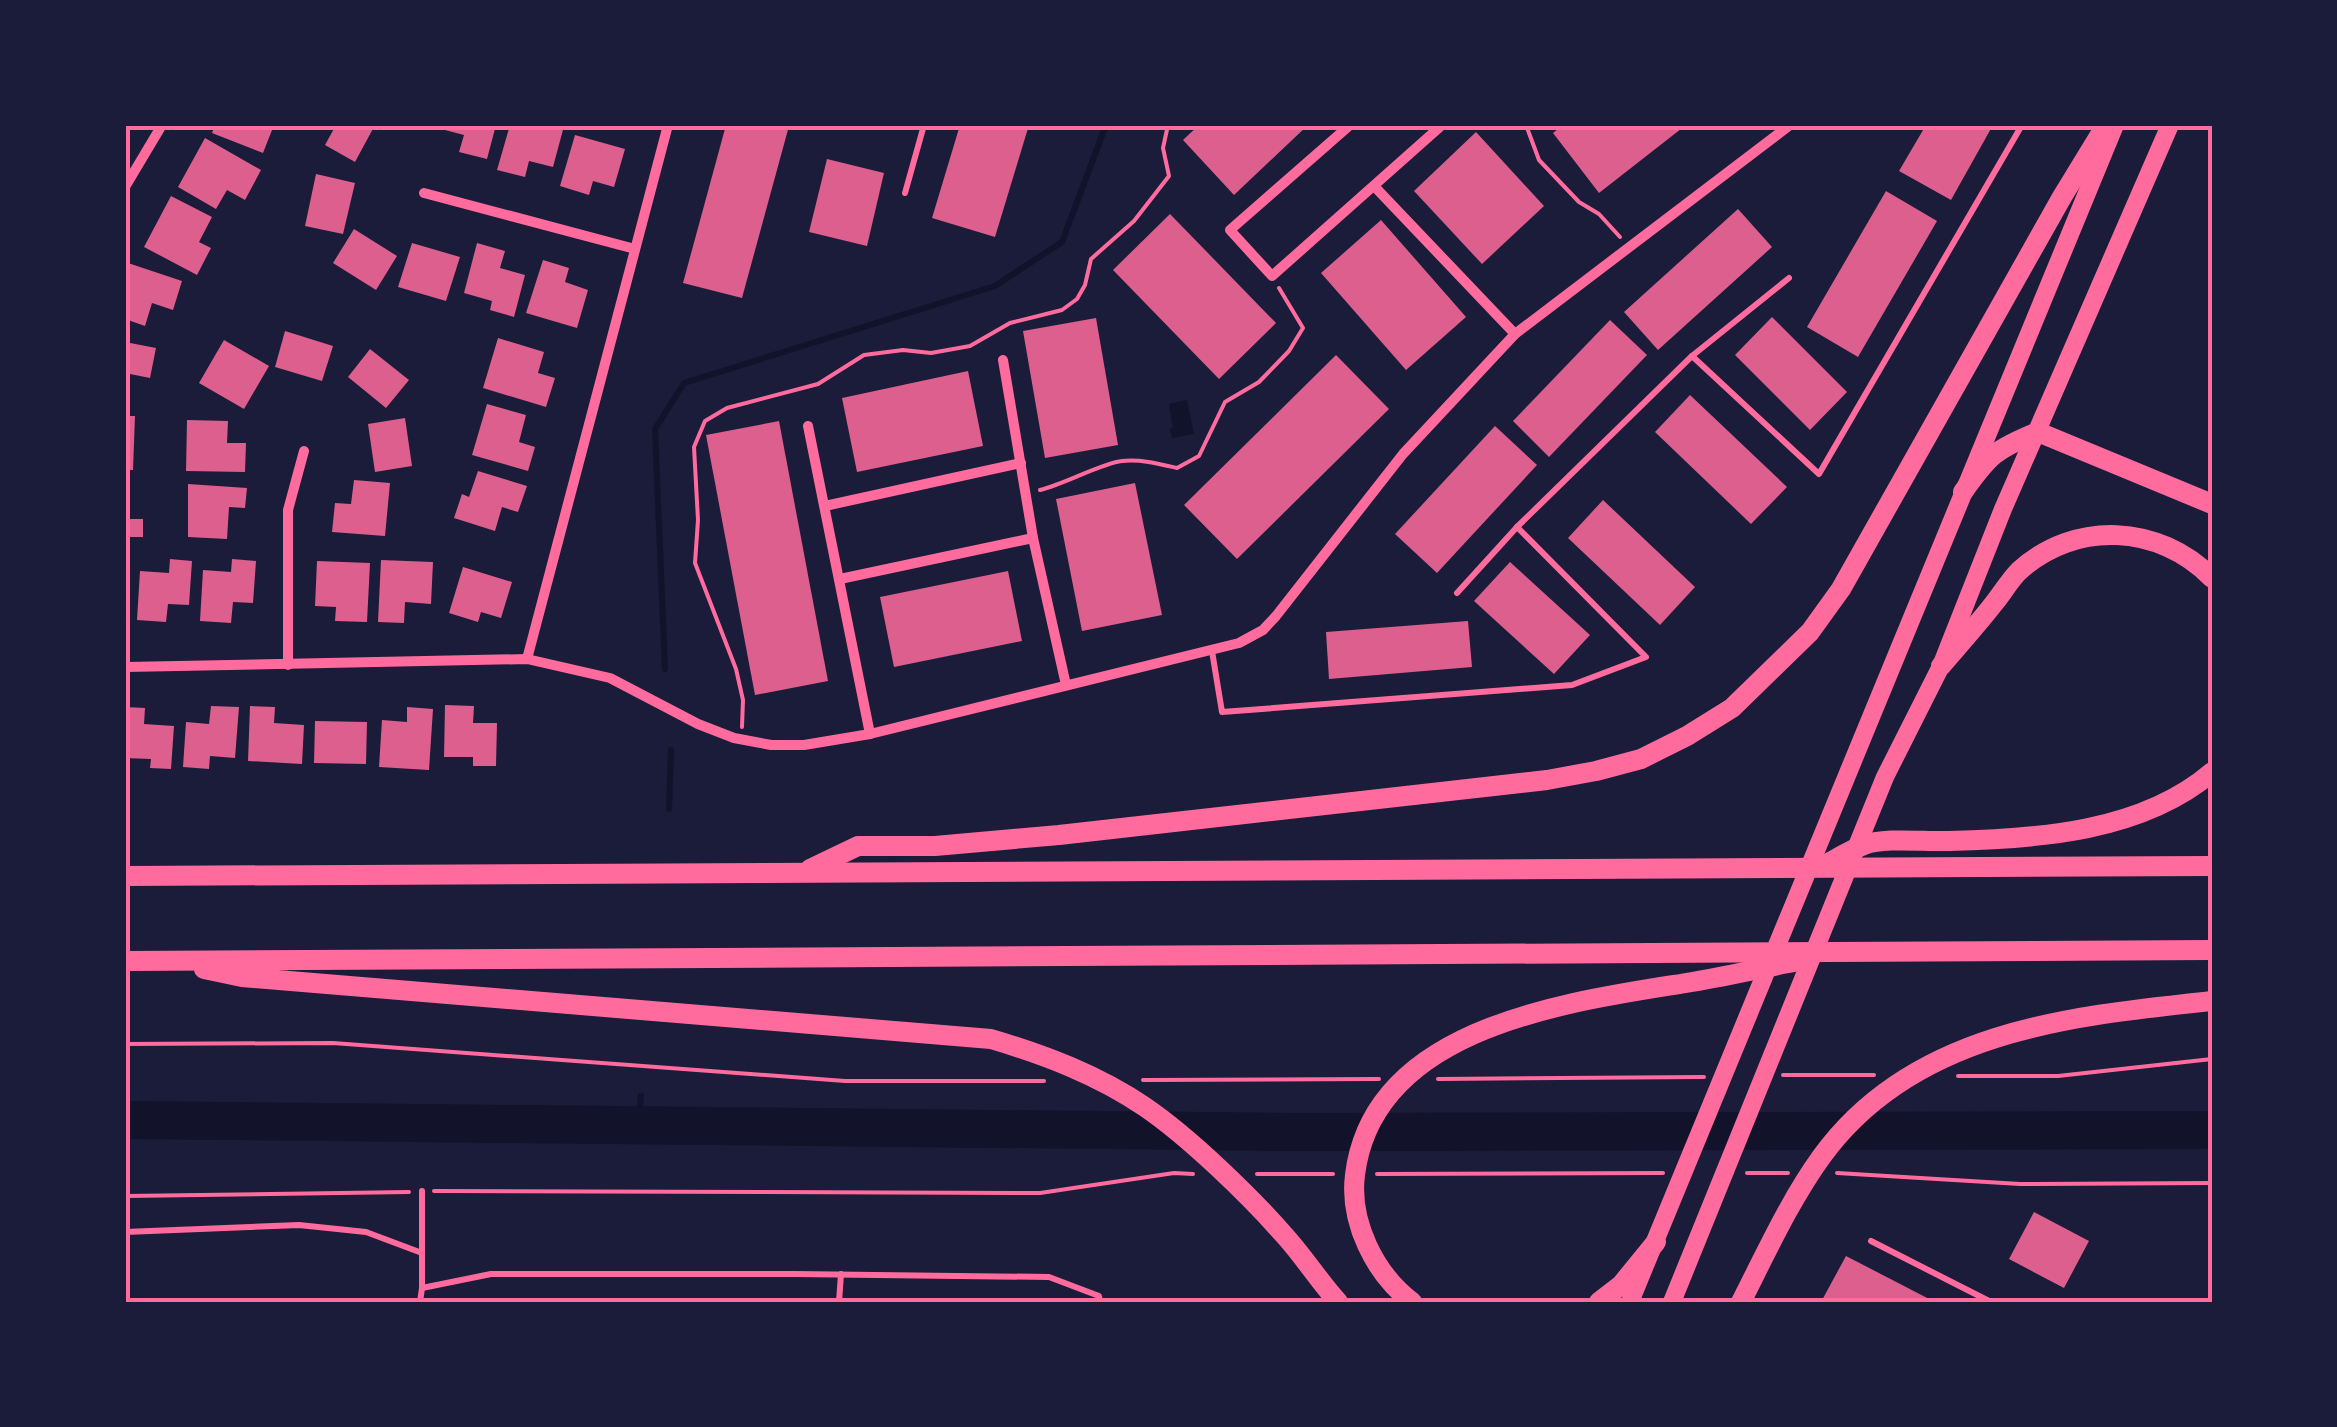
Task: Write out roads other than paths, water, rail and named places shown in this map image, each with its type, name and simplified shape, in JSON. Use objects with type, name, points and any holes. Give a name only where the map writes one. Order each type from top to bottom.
[{"type":"highway","points":[[805,872],[858,846],[935,846],[1058,835],[1546,780],[1641,758],[1688,736],[1732,708],[1772,672],[1810,632],[1841,588],[2106,125]]},
{"type":"highway","points":[[1963,492],[1987,458],[2038,432],[2212,504]]},
{"type":"highway","points":[[1940,666],[2018,572],[2047,551],[2081,537],[2146,537],[2174,549],[2212,578]]},
{"type":"highway","points":[[1817,870],[1867,843],[1996,840],[2118,820],[2162,806],[2212,772]]},
{"type":"highway","points":[[125,876],[2212,866]]},
{"type":"highway","points":[[125,961],[2212,950]]},
{"type":"highway","points":[[1412,1302],[1398,1292],[1376,1261],[1360,1226],[1353,1192],[1357,1158],[1370,1123],[1394,1089],[1431,1057],[1482,1031],[1574,1001],[1689,983],[1846,951]]},
{"type":"highway","points":[[168,961],[242,978],[992,1039],[1050,1057],[1146,1107],[1213,1165],[1286,1237],[1338,1302]]},
{"type":"highway","points":[[1741,1302],[1821,1156],[1850,1121],[1885,1092],[1956,1050],[2032,1027],[2212,1001]]},
{"type":"highway","points":[[1599,1302],[1621,1286],[1656,1242]]},
{"type":"main road","points":[[1630,1302],[2115,125]]},
{"type":"main road","points":[[1672,1302],[1886,777],[1940,666],[2003,509],[2170,125]]},
{"type":"street","points":[[125,186],[162,125]]},
{"type":"street","points":[[527,660],[668,125]]},
{"type":"street","points":[[1350,125],[1230,230],[1272,276],[1442,125]]},
{"type":"street","points":[[125,668],[527,660],[610,678],[698,724],[742,740],[771,745],[870,734],[1239,643],[1263,630],[1403,454],[1515,334],[1790,125]]},
{"type":"street","points":[[1374,186],[1515,334]]},
{"type":"street","points":[[424,193],[635,249]]},
{"type":"street","points":[[1004,360],[1033,538],[1066,685]]},
{"type":"street","points":[[808,426],[870,734]]},
{"type":"street","points":[[288,665],[288,510],[304,451]]},
{"type":"street","points":[[825,506],[1020,463]]},
{"type":"street","points":[[840,580],[1033,538]]},
{"type":"lane","points":[[906,193],[924,125]]},
{"type":"lane","points":[[1692,356],[1819,474],[2022,125]]},
{"type":"lane","points":[[1456,593],[1692,356],[1789,278]]},
{"type":"lane","points":[[1211,650],[1222,712],[1572,686],[1646,656],[1517,528]]},
{"type":"lane","points":[[420,1302],[422,1192]]},
{"type":"lane","points":[[125,1232],[298,1224],[366,1232],[422,1252]]},
{"type":"lane","points":[[1871,1240],[1991,1302]]},
{"type":"lane","points":[[422,1288],[490,1274],[1049,1277],[1099,1296],[1100,1302]]},
{"type":"lane","points":[[840,1274],[840,1302]]},
{"type":"waterway","points":[[665,669],[655,429],[684,383],[995,286],[1062,242],[1106,125]]},
{"type":"waterway","points":[[669,809],[671,750]]},
{"type":"waterway","points":[[638,1127],[641,1096]]},
{"type":"waterway","points":[[125,1120],[1297,1132],[2212,1130]]}]
